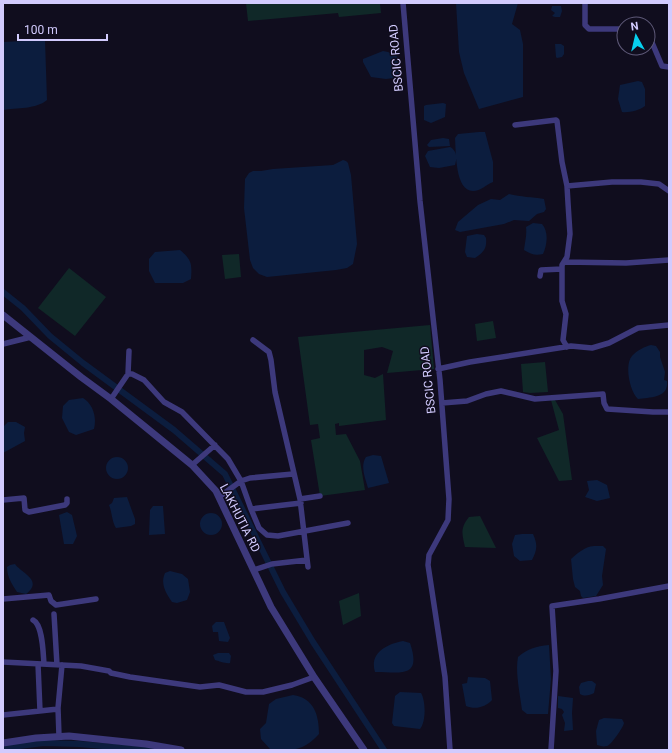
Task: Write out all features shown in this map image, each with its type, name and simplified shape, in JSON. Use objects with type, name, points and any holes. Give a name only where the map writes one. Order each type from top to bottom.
[{"type":"street","name":"BSCIC ROAD","points":[[403,3],[420,201],[442,403],[449,499],[448,520],[429,555],[428,565],[445,678],[450,750]]},
{"type":"street","points":[[584,3],[585,25],[589,29],[616,29]]},
{"type":"street","points":[[656,52],[662,66],[669,67]]},
{"type":"street","points":[[515,125],[557,121],[562,162],[567,186],[570,234],[567,257],[562,265],[562,301],[566,314],[563,340],[567,347]]},
{"type":"street","points":[[567,186],[612,182],[641,182],[659,184],[669,191]]},
{"type":"street","points":[[564,262],[626,263],[669,260]]},
{"type":"street","points":[[540,276],[541,270],[562,269]]},
{"type":"street","name":"LAKHUTIA RD","points":[[3,314],[192,465],[216,491],[271,607],[314,676],[364,750]]},
{"type":"street","points":[[438,369],[470,362],[567,347],[592,348],[609,343],[638,328],[668,328]]},
{"type":"street","points":[[3,344],[31,337]]},
{"type":"street","points":[[253,340],[269,352],[270,356],[275,392],[300,501],[308,567]]},
{"type":"street","points":[[111,399],[128,374],[129,351]]},
{"type":"street","points":[[128,374],[132,374],[144,380],[164,402],[182,412],[228,459],[241,481],[250,509],[259,528],[267,535],[278,536],[348,523]]},
{"type":"street","points":[[442,403],[467,401],[486,394],[501,391],[535,399],[603,394],[604,403],[607,409],[669,412]]},
{"type":"street","points":[[192,465],[215,445]]},
{"type":"street","points":[[218,496],[241,481],[250,478],[294,474]]},
{"type":"street","points":[[250,509],[300,501],[320,496]]},
{"type":"street","points":[[3,500],[24,498],[25,510],[29,512],[65,505],[67,503],[67,498]]},
{"type":"street","points":[[254,570],[272,564],[307,560]]},
{"type":"street","points":[[551,750],[556,671],[552,606],[669,586]]},
{"type":"street","points":[[3,599],[49,595],[51,601],[56,605],[96,599]]},
{"type":"street","points":[[54,614],[59,665],[59,736]]},
{"type":"street","points":[[33,620],[39,626],[41,664],[40,711]]},
{"type":"street","points":[[3,662],[81,666],[109,671],[111,674],[200,687],[219,685],[246,692],[263,692],[292,685],[314,676]]},
{"type":"street","points":[[3,715],[58,709]]},
{"type":"street","points":[[3,742],[59,736],[116,740],[181,750]]},
{"type":"green space","points":[[246,3],[386,3],[380,4],[381,13],[339,17],[338,13],[248,21]]},
{"type":"green space","points":[[239,254],[241,277],[225,279],[222,255]]},
{"type":"green space","points":[[69,268],[106,297],[75,336],[38,308]]},
{"type":"green space","points":[[493,321],[496,338],[477,341],[475,324]]},
{"type":"green space","points":[[430,325],[434,369],[387,373],[393,351],[382,347],[364,350],[364,375],[375,378],[383,374],[386,420],[339,426],[339,423],[335,424],[336,435],[346,434],[360,461],[365,490],[320,496],[311,440],[320,438],[318,424],[310,425],[298,337]]},
{"type":"green space","points":[[545,362],[548,392],[523,392],[521,364]]},
{"type":"green space","points":[[551,400],[555,400],[563,414],[572,480],[559,481],[537,438],[559,430]]},
{"type":"green space","points":[[480,516],[496,548],[465,547],[463,535],[464,524],[469,517]]},
{"type":"green space","points":[[359,593],[361,616],[343,625],[339,601]]},
{"type":"water","points":[[456,3],[518,3],[512,24],[520,30],[523,44],[523,97],[479,109],[464,73],[459,52]]},
{"type":"water","points":[[552,6],[561,6],[562,11],[560,17],[552,16],[555,13],[551,10]]},
{"type":"water","points":[[45,40],[47,100],[32,107],[3,110],[3,42]]},
{"type":"water","points":[[555,44],[561,44],[564,46],[564,54],[562,57],[556,57]]},
{"type":"water","points":[[383,51],[398,57],[401,77],[386,79],[371,77],[363,62],[363,59]]},
{"type":"water","points":[[638,81],[642,82],[645,89],[645,106],[634,111],[622,112],[618,99],[620,85]]},
{"type":"water","points":[[443,103],[446,104],[445,117],[431,123],[424,120],[424,106]]},
{"type":"water","points":[[485,132],[493,162],[493,182],[473,191],[467,189],[463,185],[460,178],[456,161],[455,138],[458,134]]},
{"type":"water","points":[[443,138],[449,139],[450,146],[429,147],[427,145],[431,140]]},
{"type":"water","points":[[450,147],[454,150],[456,155],[455,165],[439,168],[430,167],[425,156],[428,151]]},
{"type":"water","points":[[343,160],[348,163],[351,175],[357,244],[353,264],[347,268],[336,270],[267,277],[259,274],[253,268],[250,260],[244,208],[245,179],[249,173],[253,171],[273,169],[333,165]]},
{"type":"water","points":[[509,194],[544,199],[546,209],[544,212],[537,214],[529,221],[514,220],[504,224],[460,232],[455,230],[458,222],[478,205],[491,199],[500,200]]},
{"type":"water","points":[[533,223],[542,224],[546,231],[546,247],[543,254],[533,254],[524,250],[526,227]]},
{"type":"water","points":[[477,234],[484,235],[486,238],[486,244],[483,252],[475,258],[467,257],[465,252],[467,236]]},
{"type":"water","points":[[180,250],[189,260],[191,279],[183,283],[155,283],[149,271],[149,259],[155,252]]},
{"type":"water","points":[[651,345],[656,346],[660,352],[660,357],[665,372],[664,380],[667,381],[667,387],[662,394],[658,396],[638,399],[630,385],[628,366],[632,356],[636,352]]},
{"type":"water","points":[[83,398],[92,407],[95,424],[94,429],[76,435],[69,432],[62,418],[63,406],[69,400]]},
{"type":"water","points":[[8,422],[16,422],[25,427],[25,441],[3,453],[3,427]]},
{"type":"water","points":[[373,455],[381,456],[389,483],[368,488],[363,464],[366,457]]},
{"type":"water","points":[[113,457],[121,457],[128,464],[128,472],[121,479],[113,479],[106,472],[106,464]]},
{"type":"water","points":[[597,480],[607,485],[610,498],[597,501],[585,497],[589,490],[587,481]]},
{"type":"water","points":[[127,497],[135,519],[135,524],[116,528],[109,505],[112,503],[114,498]]},
{"type":"water","points":[[153,506],[163,506],[165,534],[149,535],[150,510]]},
{"type":"water","points":[[67,512],[72,515],[77,536],[73,544],[64,544],[59,515]]},
{"type":"water","points":[[211,513],[219,516],[222,524],[219,532],[211,535],[203,532],[200,524],[203,516]]},
{"type":"water","points":[[533,534],[535,538],[536,547],[532,560],[520,561],[514,556],[512,544],[515,535]]},
{"type":"water","points":[[594,546],[603,546],[606,549],[602,576],[603,585],[596,596],[583,598],[580,591],[575,587],[571,559],[584,549]]},
{"type":"water","points":[[15,564],[30,577],[32,581],[33,585],[26,594],[17,592],[9,577],[7,567]]},
{"type":"water","points":[[170,571],[182,574],[188,579],[190,592],[187,600],[177,603],[172,602],[163,585],[165,573]]},
{"type":"water","points":[[216,622],[224,622],[230,638],[228,642],[219,641],[218,632],[213,632],[212,626]]},
{"type":"water","points":[[403,641],[410,643],[413,655],[413,663],[411,668],[407,671],[393,673],[375,672],[375,660],[381,650],[391,644]]},
{"type":"water","points":[[549,645],[551,679],[548,714],[527,714],[522,710],[517,676],[518,657],[532,648]]},
{"type":"water","points":[[218,653],[229,653],[231,656],[230,663],[215,660],[213,655]]},
{"type":"water","points":[[468,677],[485,678],[490,681],[492,700],[490,702],[477,708],[466,706],[462,684],[467,683]]},
{"type":"water","points":[[592,681],[596,684],[594,693],[586,696],[580,694],[579,687],[581,683]]},
{"type":"water","points":[[400,692],[421,693],[425,711],[420,729],[394,726],[392,723],[395,696]]},
{"type":"water","points":[[293,695],[306,700],[314,708],[318,720],[319,734],[308,744],[297,749],[270,749],[261,739],[260,729],[266,723],[269,704],[276,699]]},
{"type":"water","points":[[558,696],[573,698],[573,730],[564,731],[565,723],[562,715],[564,712],[562,709],[558,708]]},
{"type":"water","points":[[604,718],[622,719],[624,723],[614,740],[607,746],[597,745],[596,731],[599,720]]},
{"type":"waterway","points":[[3,292],[23,308],[50,336],[83,363],[174,430],[225,474],[283,592],[313,642],[384,750]]},
{"type":"waterway","points":[[3,748],[44,743],[79,744],[151,750]]}]
